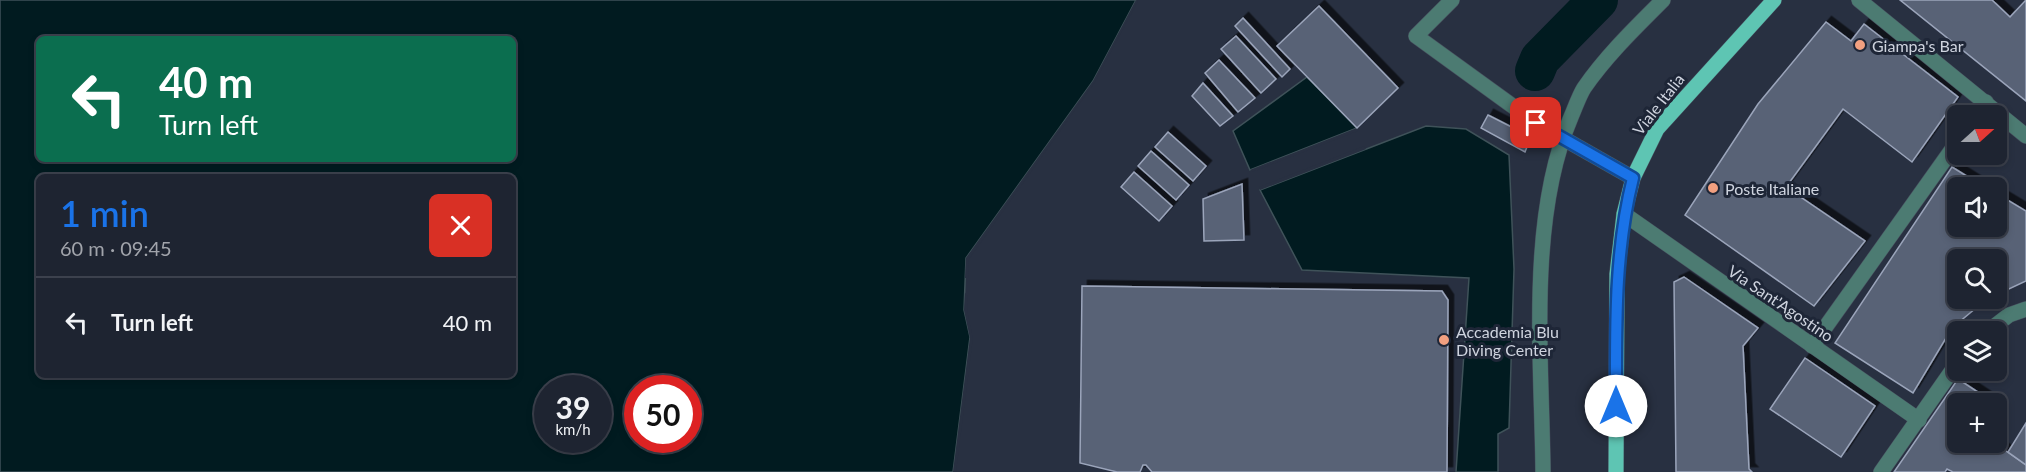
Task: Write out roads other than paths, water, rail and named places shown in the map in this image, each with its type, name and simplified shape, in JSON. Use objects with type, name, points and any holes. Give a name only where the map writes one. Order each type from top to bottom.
[{"type":"main road","name":"Viale Italia","points":[[1616,472],[1617,274],[1624,214],[1633,178],[1657,129],[1774,0]]},
{"type":"street","points":[[1452,0],[1416,36],[1536,123],[1563,136],[1633,178]]},
{"type":"street","points":[[1543,472],[1543,241],[1554,167],[1563,136],[1583,89],[1620,44],[1663,0]]},
{"type":"street","points":[[1859,0],[2026,136]]},
{"type":"street","points":[[1812,346],[1947,156]]},
{"type":"street","name":"Via Sant'Agostino","points":[[1624,214],[1919,420]]},
{"type":"street","points":[[2001,321],[2009,315],[2026,309]]},
{"type":"street","points":[[1881,472],[1947,378]]},
{"type":"waterway","points":[[1535,71],[1540,59],[1598,0]]},
{"type":"place","name":"Giampa's Bar","points":[[1860,45]]},
{"type":"place","name":"Poste Italiane","points":[[1713,188]]},
{"type":"place","name":"Accademia Blu Diving Center","points":[[1444,340]]}]
